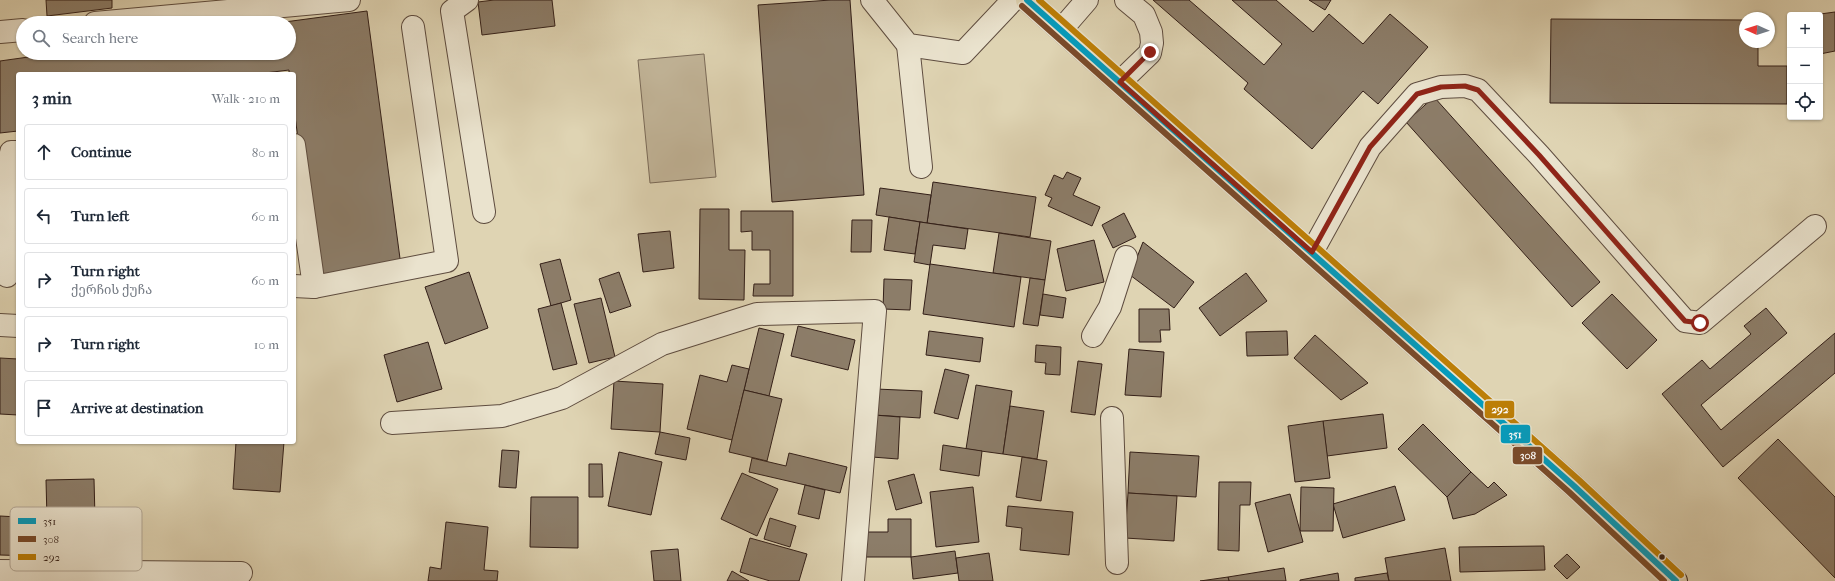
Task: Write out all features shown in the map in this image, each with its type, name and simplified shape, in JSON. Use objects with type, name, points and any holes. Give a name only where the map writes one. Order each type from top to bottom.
[{"type":"main road","points":[[1027,0],[1574,486],[1676,581]]},
{"type":"street","points":[[172,16],[349,0]]},
{"type":"street","points":[[468,0],[452,11],[484,212]]},
{"type":"street","points":[[872,0],[908,45],[921,167]]},
{"type":"street","points":[[908,45],[963,53],[1013,0]]},
{"type":"street","points":[[1061,30],[1087,0]]},
{"type":"street","points":[[1120,82],[1150,52],[1152,43],[1151,32],[1144,15],[1126,0]]},
{"type":"street","points":[[296,173],[304,287],[447,261],[413,26]]},
{"type":"street","points":[[0,32],[16,31]]},
{"type":"street","points":[[1312,252],[1370,147],[1417,94],[1441,87],[1465,86],[1478,90],[1539,155],[1685,321],[1700,323],[1815,226]]},
{"type":"street","points":[[8,276],[11,152],[16,152]]},
{"type":"street","points":[[1093,336],[1110,308],[1126,257]]},
{"type":"street","points":[[392,423],[502,416],[562,398],[662,344],[758,314],[875,311],[853,581]]},
{"type":"street","points":[[0,325],[16,326]]},
{"type":"street","points":[[1112,418],[1117,562]]},
{"type":"street","points":[[0,572],[241,573]]},
{"type":"shaded area","points":[[704,54],[716,177],[650,183],[638,60]]},
{"type":"building","points":[[46,0],[112,0],[112,8],[47,16]]},
{"type":"building","points":[[494,0],[552,0],[555,26],[482,35],[478,2]]},
{"type":"building","points":[[850,0],[864,195],[772,202],[758,5]]},
{"type":"building","points":[[1153,0],[1189,0],[1264,65],[1282,44],[1232,0],[1276,0],[1313,32],[1329,14],[1363,44],[1390,14],[1428,47],[1378,104],[1363,91],[1312,149],[1244,89],[1248,83]]},
{"type":"building","points":[[1309,0],[1331,0],[1325,10]]},
{"type":"building","points":[[367,11],[401,266],[317,278],[296,124],[296,72],[289,72],[289,70],[273,72],[16,72],[16,131],[0,133],[0,61],[16,59],[16,60],[296,60],[296,20]]},
{"type":"building","points":[[1835,12],[1835,51],[1823,53],[1823,48],[1823,14]]},
{"type":"building","points":[[1551,19],[1739,20],[1739,48],[1758,48],[1758,66],[1787,66],[1787,104],[1550,103]]},
{"type":"building","points":[[1434,97],[1600,282],[1572,307],[1406,122]]},
{"type":"building","points":[[1067,172],[1081,178],[1073,195],[1100,207],[1092,226],[1048,206],[1052,198],[1045,195],[1054,175],[1063,179]]},
{"type":"building","points":[[933,182],[1036,197],[1030,237],[927,223]]},
{"type":"building","points":[[880,188],[931,195],[927,223],[876,215]]},
{"type":"building","points":[[700,209],[729,209],[729,250],[745,250],[744,300],[699,299]]},
{"type":"building","points":[[741,211],[793,211],[793,296],[753,296],[754,284],[770,284],[770,250],[752,250],[752,231],[741,232]]},
{"type":"building","points":[[1124,213],[1136,237],[1113,248],[1102,225]]},
{"type":"building","points":[[889,217],[920,222],[915,254],[884,250]]},
{"type":"building","points":[[852,220],[872,220],[871,252],[851,252]]},
{"type":"building","points":[[920,222],[968,229],[965,249],[933,245],[930,265],[914,262]]},
{"type":"building","points":[[670,231],[674,268],[643,272],[638,234]]},
{"type":"building","points":[[999,233],[1051,241],[1045,280],[993,273]]},
{"type":"building","points":[[1094,240],[1104,282],[1066,291],[1057,249]]},
{"type":"building","points":[[1143,242],[1194,282],[1174,308],[1130,275]]},
{"type":"building","points":[[560,259],[571,300],[551,306],[540,264]]},
{"type":"building","points":[[930,264],[1021,277],[1014,327],[923,314]]},
{"type":"building","points":[[469,272],[488,328],[445,344],[425,287]]},
{"type":"building","points":[[619,272],[631,306],[610,313],[599,279]]},
{"type":"building","points":[[1246,273],[1267,301],[1220,336],[1199,308]]},
{"type":"building","points":[[1030,278],[1045,280],[1038,326],[1023,324]]},
{"type":"building","points":[[884,279],[912,280],[910,310],[883,309]]},
{"type":"building","points":[[1043,294],[1066,298],[1063,318],[1040,315]]},
{"type":"building","points":[[1612,294],[1657,340],[1627,369],[1582,323]]},
{"type":"building","points":[[601,298],[615,357],[589,363],[574,304]]},
{"type":"building","points":[[561,303],[577,364],[553,370],[538,309]]},
{"type":"building","points":[[1766,308],[1787,333],[1701,405],[1721,430],[1835,333],[1835,373],[1723,467],[1662,394],[1702,360],[1710,369],[1751,334],[1744,326]]},
{"type":"building","points":[[1139,309],[1169,309],[1170,330],[1160,330],[1161,342],[1139,342]]},
{"type":"building","points":[[798,326],[855,340],[848,370],[791,356]]},
{"type":"building","points":[[759,328],[784,334],[769,396],[744,390]]},
{"type":"building","points":[[929,331],[983,338],[980,362],[926,355]]},
{"type":"building","points":[[1287,331],[1288,355],[1247,356],[1246,332]]},
{"type":"building","points":[[1315,335],[1368,383],[1341,400],[1294,358]]},
{"type":"building","points":[[428,342],[442,389],[397,402],[384,355]]},
{"type":"building","points":[[1036,345],[1061,347],[1060,375],[1045,374],[1046,363],[1035,362]]},
{"type":"building","points":[[1129,349],[1164,352],[1161,397],[1125,395]]},
{"type":"building","points":[[0,358],[16,359],[16,415],[0,414]]},
{"type":"building","points":[[1078,361],[1102,364],[1095,415],[1071,412]]},
{"type":"building","points":[[732,365],[749,369],[732,440],[687,429],[700,375],[727,382]]},
{"type":"building","points":[[945,369],[969,375],[958,419],[934,413]]},
{"type":"building","points":[[614,381],[663,384],[660,432],[611,429]]},
{"type":"building","points":[[976,385],[1012,391],[1003,454],[966,449]]},
{"type":"building","points":[[876,389],[922,391],[920,418],[874,415]]},
{"type":"building","points":[[744,390],[782,399],[767,461],[729,452]]},
{"type":"building","points":[[1010,406],[1044,411],[1037,459],[1003,454]]},
{"type":"building","points":[[1383,414],[1387,448],[1327,456],[1323,421]]},
{"type":"building","points":[[874,415],[900,417],[898,459],[872,457]]},
{"type":"building","points":[[1323,421],[1330,478],[1295,482],[1288,426]]},
{"type":"building","points":[[1423,424],[1471,472],[1447,497],[1398,449]]},
{"type":"building","points":[[660,432],[690,438],[686,460],[655,454]]},
{"type":"building","points":[[1778,439],[1835,497],[1835,578],[1738,478]]},
{"type":"building","points":[[236,444],[284,444],[280,492],[233,489]]},
{"type":"building","points":[[943,445],[982,451],[979,476],[940,470]]},
{"type":"building","points":[[502,450],[519,451],[516,488],[499,487]]},
{"type":"building","points":[[619,452],[662,462],[651,515],[608,506]]},
{"type":"building","points":[[1130,452],[1199,456],[1196,497],[1128,493]]},
{"type":"building","points":[[789,453],[847,467],[840,493],[749,472],[752,458],[786,466]]},
{"type":"building","points":[[1022,457],[1047,461],[1041,501],[1016,497]]},
{"type":"building","points":[[589,464],[602,464],[603,497],[589,497]]},
{"type":"building","points":[[1471,472],[1488,488],[1494,482],[1507,495],[1475,514],[1453,519],[1447,497]]},
{"type":"building","points":[[742,473],[778,489],[757,536],[721,519]]},
{"type":"building","points":[[914,474],[922,503],[896,510],[888,481]]},
{"type":"building","points":[[94,479],[95,507],[47,507],[46,480]]},
{"type":"building","points":[[1219,482],[1251,482],[1250,505],[1240,505],[1239,551],[1218,550]]},
{"type":"building","points":[[805,485],[825,490],[819,519],[798,514]]},
{"type":"building","points":[[1395,486],[1405,520],[1343,538],[1333,504]]},
{"type":"building","points":[[973,487],[979,542],[936,547],[930,492]]},
{"type":"building","points":[[1301,487],[1334,488],[1333,531],[1300,531]]},
{"type":"building","points":[[1128,493],[1177,496],[1174,541],[1125,538]]},
{"type":"building","points":[[1290,494],[1303,542],[1268,552],[1255,503]]},
{"type":"building","points":[[531,497],[578,497],[578,548],[530,547]]},
{"type":"building","points":[[1008,506],[1073,512],[1069,555],[1020,550],[1022,528],[1006,526]]},
{"type":"building","points":[[0,516],[10,517],[10,555],[0,555]]},
{"type":"building","points":[[770,518],[796,526],[790,547],[764,539]]},
{"type":"building","points":[[888,519],[911,519],[911,557],[862,557],[862,532],[888,532]]},
{"type":"building","points":[[446,522],[488,527],[484,570],[498,571],[497,581],[428,581],[430,567],[441,569]]},
{"type":"building","points":[[750,538],[807,554],[799,581],[770,581],[740,572]]},
{"type":"building","points":[[1544,546],[1545,570],[1460,572],[1459,547]]},
{"type":"building","points":[[1445,548],[1451,581],[1389,581],[1385,558]]},
{"type":"building","points":[[678,549],[681,581],[654,581],[651,551]]},
{"type":"building","points":[[955,551],[958,573],[913,579],[911,557]]},
{"type":"building","points":[[989,553],[993,581],[959,581],[956,558]]},
{"type":"building","points":[[1567,554],[1580,567],[1567,579],[1554,566]]},
{"type":"building","points":[[1284,568],[1286,581],[1229,581],[1228,577]]},
{"type":"building","points":[[732,571],[749,581],[727,581]]},
{"type":"building","points":[[1338,573],[1339,581],[1300,581],[1300,580]]},
{"type":"building","points":[[1387,573],[1389,581],[1355,581],[1355,578]]},
{"type":"building","points":[[1228,577],[1229,581],[1200,581]]},
{"type":"transit line","name":"351","points":[[1027,0],[1574,486],[1676,581]]},
{"type":"transit line","name":"292","points":[[1039,0],[1579,480],[1681,575]]},
{"type":"transit line","name":"308","points":[[1022,6],[1569,492],[1664,581]]},
{"type":"route","points":[[1150,52],[1136,68],[1120,82],[1312,252],[1370,147],[1417,94],[1441,87],[1465,86],[1478,90],[1539,155],[1685,321],[1700,323]]}]
